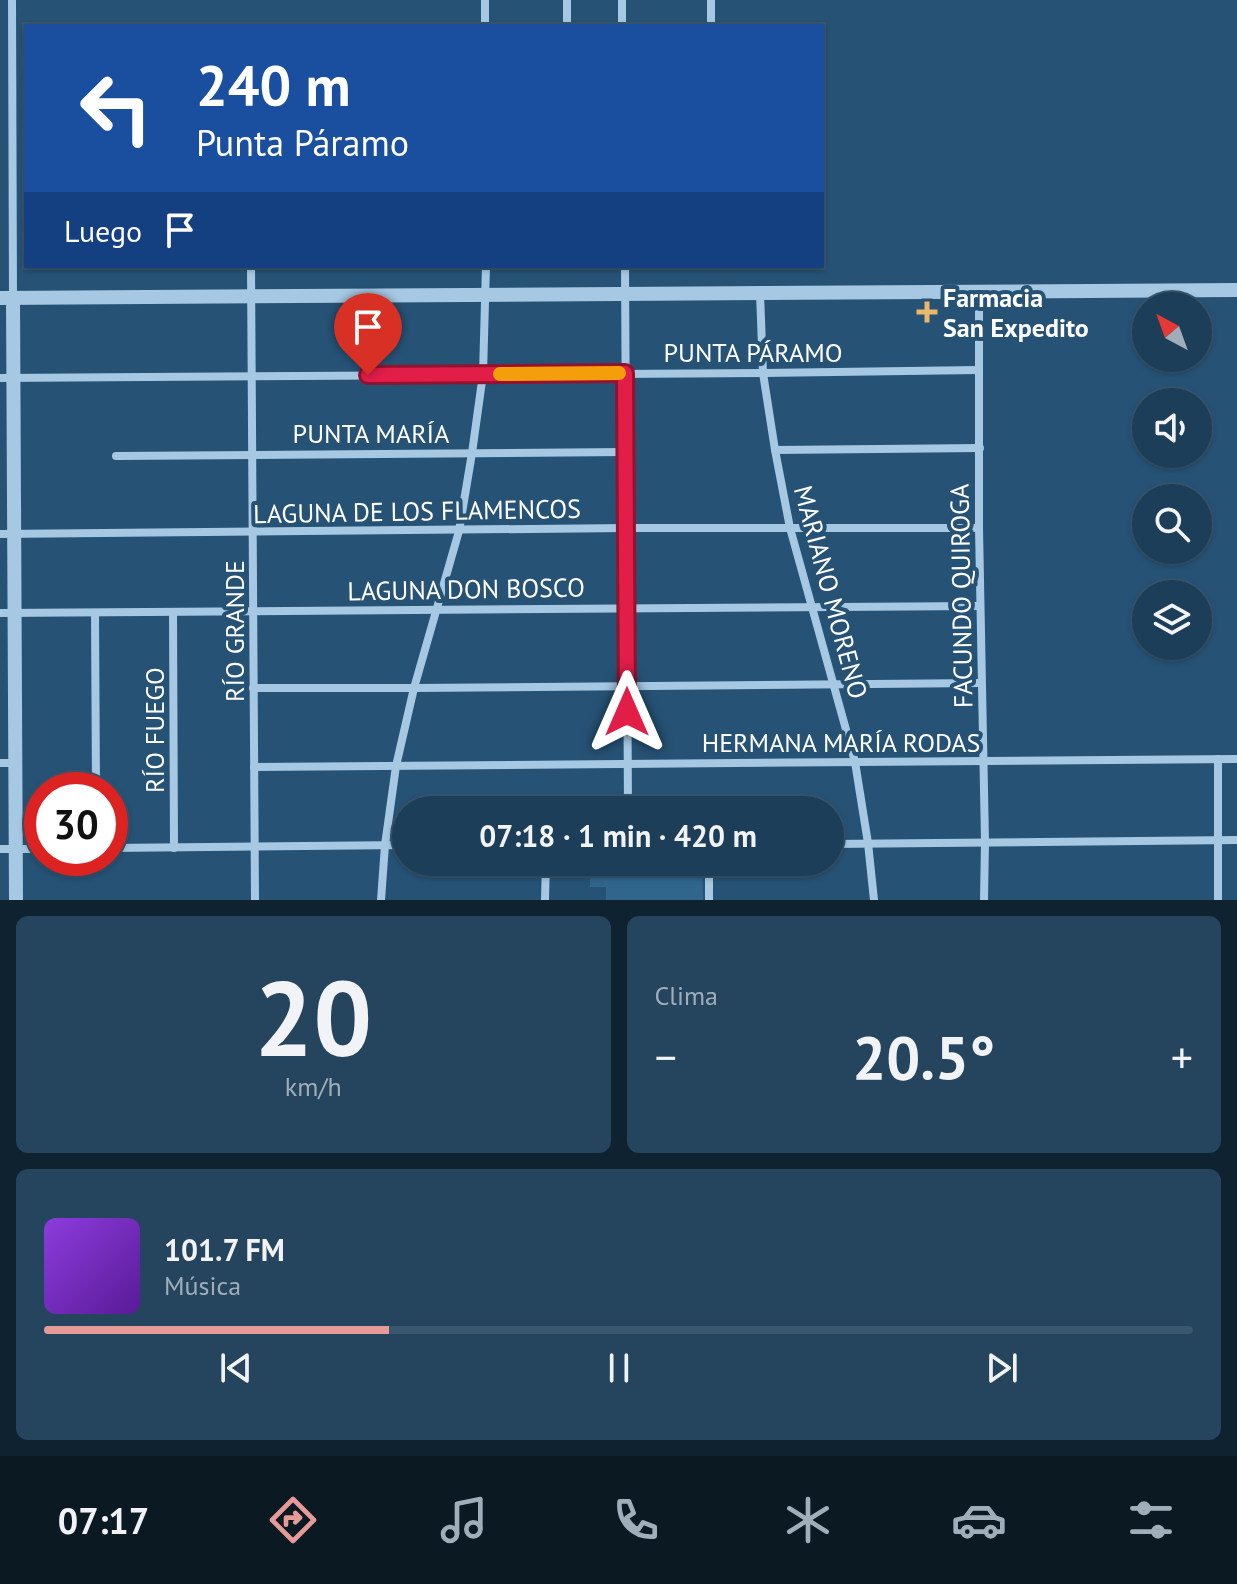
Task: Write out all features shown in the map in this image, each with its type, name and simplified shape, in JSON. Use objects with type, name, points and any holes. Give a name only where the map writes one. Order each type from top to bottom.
[{"type":"street","points":[[12,0],[12,214],[6,298],[7,688],[16,900]]},
{"type":"street","points":[[485,0],[485,24]]},
{"type":"street","points":[[567,0],[567,24]]},
{"type":"street","points":[[622,0],[622,24]]},
{"type":"street","points":[[711,0],[711,24]]},
{"type":"street","points":[[0,214],[12,214]]},
{"type":"street","name":"RÍO GRANDE","points":[[251,268],[255,900]]},
{"type":"street","points":[[381,900],[396,766],[414,688],[459,531],[472,453],[483,374],[486,268]]},
{"type":"street","points":[[625,268],[628,796]]},
{"type":"street","points":[[6,298],[1236,291]]},
{"type":"street","name":"FACUNDO QUIROGA","points":[[979,292],[984,900]]},
{"type":"street","name":"MARIANO MORENO","points":[[760,293],[763,373],[775,450],[790,528],[855,762],[874,900]]},
{"type":"street","name":"PUNTA PÁRAMO","points":[[7,378],[978,370]]},
{"type":"street","points":[[775,450],[980,448]]},
{"type":"street","name":"PUNTA MARÍA","points":[[116,456],[626,452]]},
{"type":"street","name":"LAGUNA DE LOS FLAMENCOS","points":[[8,534],[979,528]]},
{"type":"street","name":"LAGUNA DON BOSCO","points":[[7,613],[980,606]]},
{"type":"street","name":"RÍO FUEGO","points":[[173,612],[174,848]]},
{"type":"street","points":[[95,613],[96,772]]},
{"type":"street","points":[[253,688],[981,683]]},
{"type":"street","points":[[1218,759],[1218,900]]},
{"type":"street","name":"HERMANA MARÍA RODAS","points":[[254,767],[1237,759]]},
{"type":"street","points":[[844,844],[1237,840]]},
{"type":"street","points":[[128,848],[392,845]]},
{"type":"street","points":[[0,849],[24,849]]},
{"type":"street","points":[[545,900],[546,876]]},
{"type":"street","points":[[709,876],[709,900]]},
{"type":"shaded area","points":[[590,876],[702,876],[703,900],[606,900],[606,887],[590,887]]},
{"type":"slow traffic","points":[[500,374],[619,373]]},
{"type":"place","name":"Farmacia San Expedito","points":[[927,312]]},
{"type":"route","points":[[368,375],[625,373],[627,712]]}]
